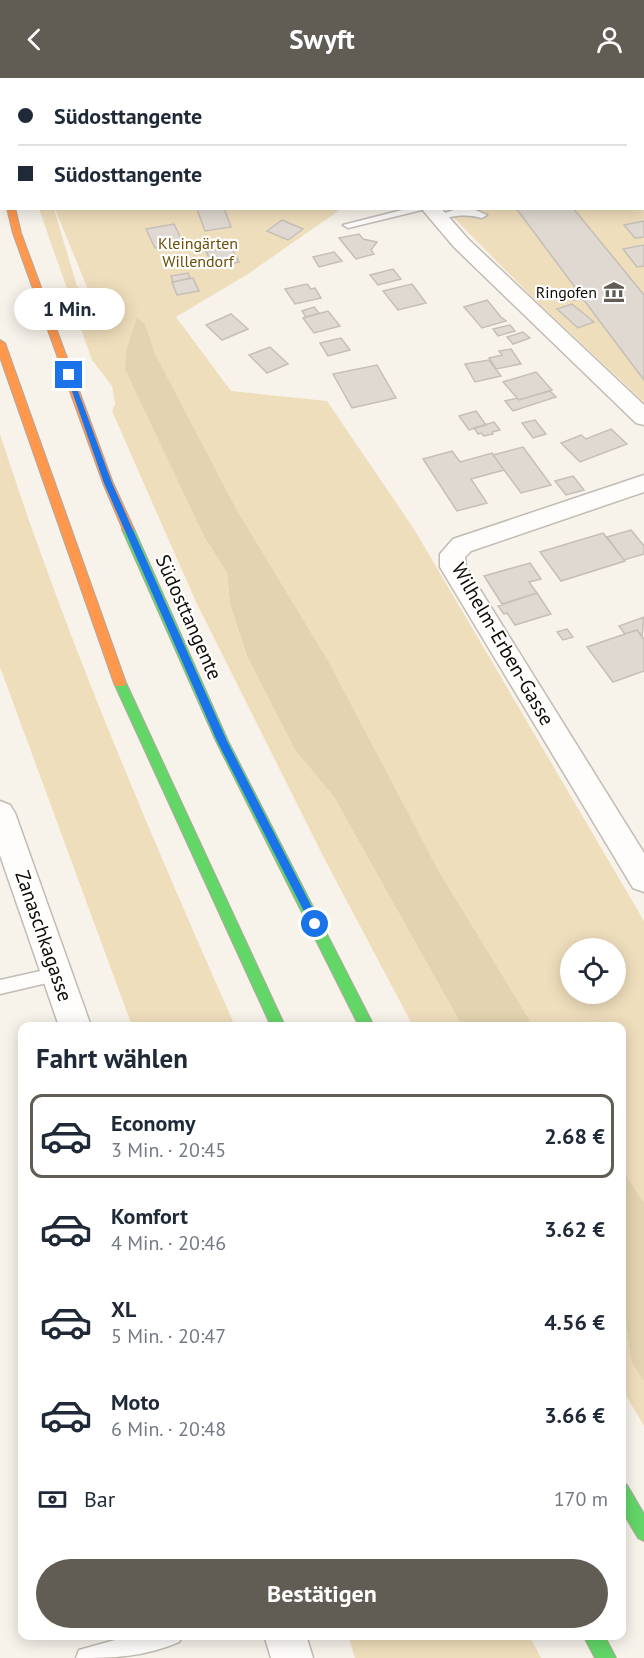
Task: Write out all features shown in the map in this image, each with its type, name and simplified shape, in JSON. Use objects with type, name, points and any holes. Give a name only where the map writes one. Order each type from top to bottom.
[{"type":"highway","name":"Südosttangente","points":[[11,210],[17,233],[108,483],[222,741],[365,1022]]},
{"type":"highway","points":[[0,343],[126,699],[276,1022]]},
{"type":"highway","points":[[626,1500],[644,1532]]},
{"type":"highway","points":[[596,1640],[606,1658]]},
{"type":"street","points":[[431,211],[461,243],[644,418]]},
{"type":"street","name":"Wilhelm-Erben-Gasse","points":[[644,483],[462,545],[452,554],[453,567],[644,879]]},
{"type":"street","name":"Zanaschkagasse","points":[[0,813],[74,1022]]},
{"type":"street","points":[[286,1640],[291,1658]]},
{"type":"lane","points":[[348,225],[431,211],[474,210],[482,215]]},
{"type":"lane","points":[[0,987],[58,974]]},
{"type":"lane","points":[[87,1658],[154,1640]]},
{"type":"green space","name":"Kleingärten Willendorf","points":[[39,210],[54,210],[77,286],[91,297],[55,210],[340,210],[248,274],[176,317],[231,391],[327,401],[414,529],[644,921],[644,1236],[626,1209],[626,1022],[500,1022],[268,635],[204,536],[227,573],[230,604],[247,656],[295,750],[334,797],[460,1022],[411,1022],[325,860],[196,602],[112,411],[115,404],[112,386],[92,360]]},
{"type":"green space","points":[[446,210],[644,210],[644,402],[532,297]]},
{"type":"green space","points":[[0,434],[80,659],[171,880],[233,1022],[131,1022],[0,667]]},
{"type":"green space","points":[[626,1324],[631,1361],[644,1382],[644,1426],[626,1395]]},
{"type":"green space","points":[[350,1640],[532,1640],[541,1658],[355,1658]]},
{"type":"shaded area","points":[[137,317],[145,325],[155,354],[236,509],[328,661],[439,872],[531,1022],[460,1022],[334,797],[295,750],[247,656],[230,604],[227,573],[204,536],[125,369],[127,348]]},
{"type":"shaded area","points":[[626,1176],[644,1203],[644,1382],[631,1361],[626,1324]]},
{"type":"building","points":[[197,210],[225,210],[231,227],[205,231]]},
{"type":"building","name":"Ringofen","points":[[517,210],[575,210],[644,295],[644,380],[583,299],[590,298],[584,289],[577,290]]},
{"type":"building","points":[[282,220],[303,229],[288,240],[267,231]]},
{"type":"building","points":[[644,221],[644,237],[635,238],[624,225]]},
{"type":"building","points":[[174,224],[183,243],[155,248],[146,229]]},
{"type":"building","points":[[359,234],[363,239],[377,242],[371,250],[374,254],[356,259],[339,238]]},
{"type":"building","points":[[644,245],[644,266],[637,267],[623,249]]},
{"type":"building","points":[[231,247],[239,262],[215,267],[206,252]]},
{"type":"building","points":[[334,252],[342,261],[319,267],[313,257]]},
{"type":"building","points":[[393,269],[401,279],[378,285],[370,275]]},
{"type":"building","points":[[188,273],[190,278],[173,282],[171,276]]},
{"type":"building","points":[[193,278],[199,291],[177,295],[172,282]]},
{"type":"building","points":[[307,284],[311,289],[315,288],[321,298],[295,304],[285,289]]},
{"type":"building","points":[[412,284],[426,303],[398,310],[383,291]]},
{"type":"building","points":[[584,289],[590,298],[573,300],[567,292]]},
{"type":"building","points":[[487,300],[506,321],[482,328],[464,307]]},
{"type":"building","points":[[572,304],[594,322],[578,328],[557,309]]},
{"type":"building","points":[[314,307],[319,313],[306,317],[302,311]]},
{"type":"building","points":[[328,311],[340,326],[314,333],[303,318]]},
{"type":"building","points":[[231,314],[248,329],[222,340],[206,325]]},
{"type":"building","points":[[510,325],[515,331],[498,336],[493,329]]},
{"type":"building","points":[[523,332],[530,338],[513,344],[507,337]]},
{"type":"building","points":[[341,338],[350,350],[328,356],[320,343]]},
{"type":"building","points":[[270,347],[288,364],[267,373],[249,355]]},
{"type":"building","points":[[511,349],[521,364],[496,369],[489,358],[502,355],[499,351]]},
{"type":"building","points":[[489,360],[501,376],[475,382],[465,364]]},
{"type":"building","points":[[377,365],[396,398],[352,408],[333,374]]},
{"type":"building","points":[[536,372],[552,390],[519,400],[503,382]]},
{"type":"building","points":[[550,391],[556,397],[513,411],[505,401],[517,398],[519,400]]},
{"type":"building","points":[[476,411],[486,425],[469,430],[459,416]]},
{"type":"building","points":[[535,420],[546,434],[533,438],[522,423]]},
{"type":"building","points":[[494,422],[500,430],[492,432],[493,434],[484,436],[481,433],[478,434],[474,428]]},
{"type":"building","points":[[611,429],[627,444],[580,462],[561,443],[581,435],[586,439]]},
{"type":"building","points":[[523,447],[551,485],[521,493],[493,455]]},
{"type":"building","points":[[452,451],[460,462],[492,453],[504,470],[471,479],[487,503],[457,511],[423,459]]},
{"type":"building","points":[[573,476],[584,490],[566,495],[555,481]]},
{"type":"building","points":[[631,530],[644,546],[644,554],[624,560],[607,537]]},
{"type":"building","points":[[603,533],[625,561],[561,581],[540,552]]},
{"type":"building","points":[[530,563],[541,579],[529,582],[537,593],[502,604],[484,576]]},
{"type":"building","points":[[537,593],[551,614],[515,625],[507,613],[504,614],[498,606]]},
{"type":"building","points":[[644,617],[642,637],[637,630],[625,634],[619,626]]},
{"type":"building","points":[[567,629],[573,637],[563,640],[557,632]]},
{"type":"building","points":[[637,630],[644,639],[644,671],[613,682],[587,647]]},
{"type":"traffic: fast","points":[[128,529],[222,741],[365,1022]]},
{"type":"traffic: fast","points":[[120,683],[276,1022]]},
{"type":"traffic: fast","points":[[626,1500],[644,1532]]},
{"type":"traffic: fast","points":[[596,1640],[606,1658]]},
{"type":"traffic: slow","points":[[11,210],[17,233],[108,483],[128,529]]},
{"type":"traffic: slow","points":[[0,343],[120,683]]},
{"type":"place","name":"Ringofen","points":[[614,292]]},
{"type":"route","points":[[69,375],[108,483],[222,741],[315,924]]}]
